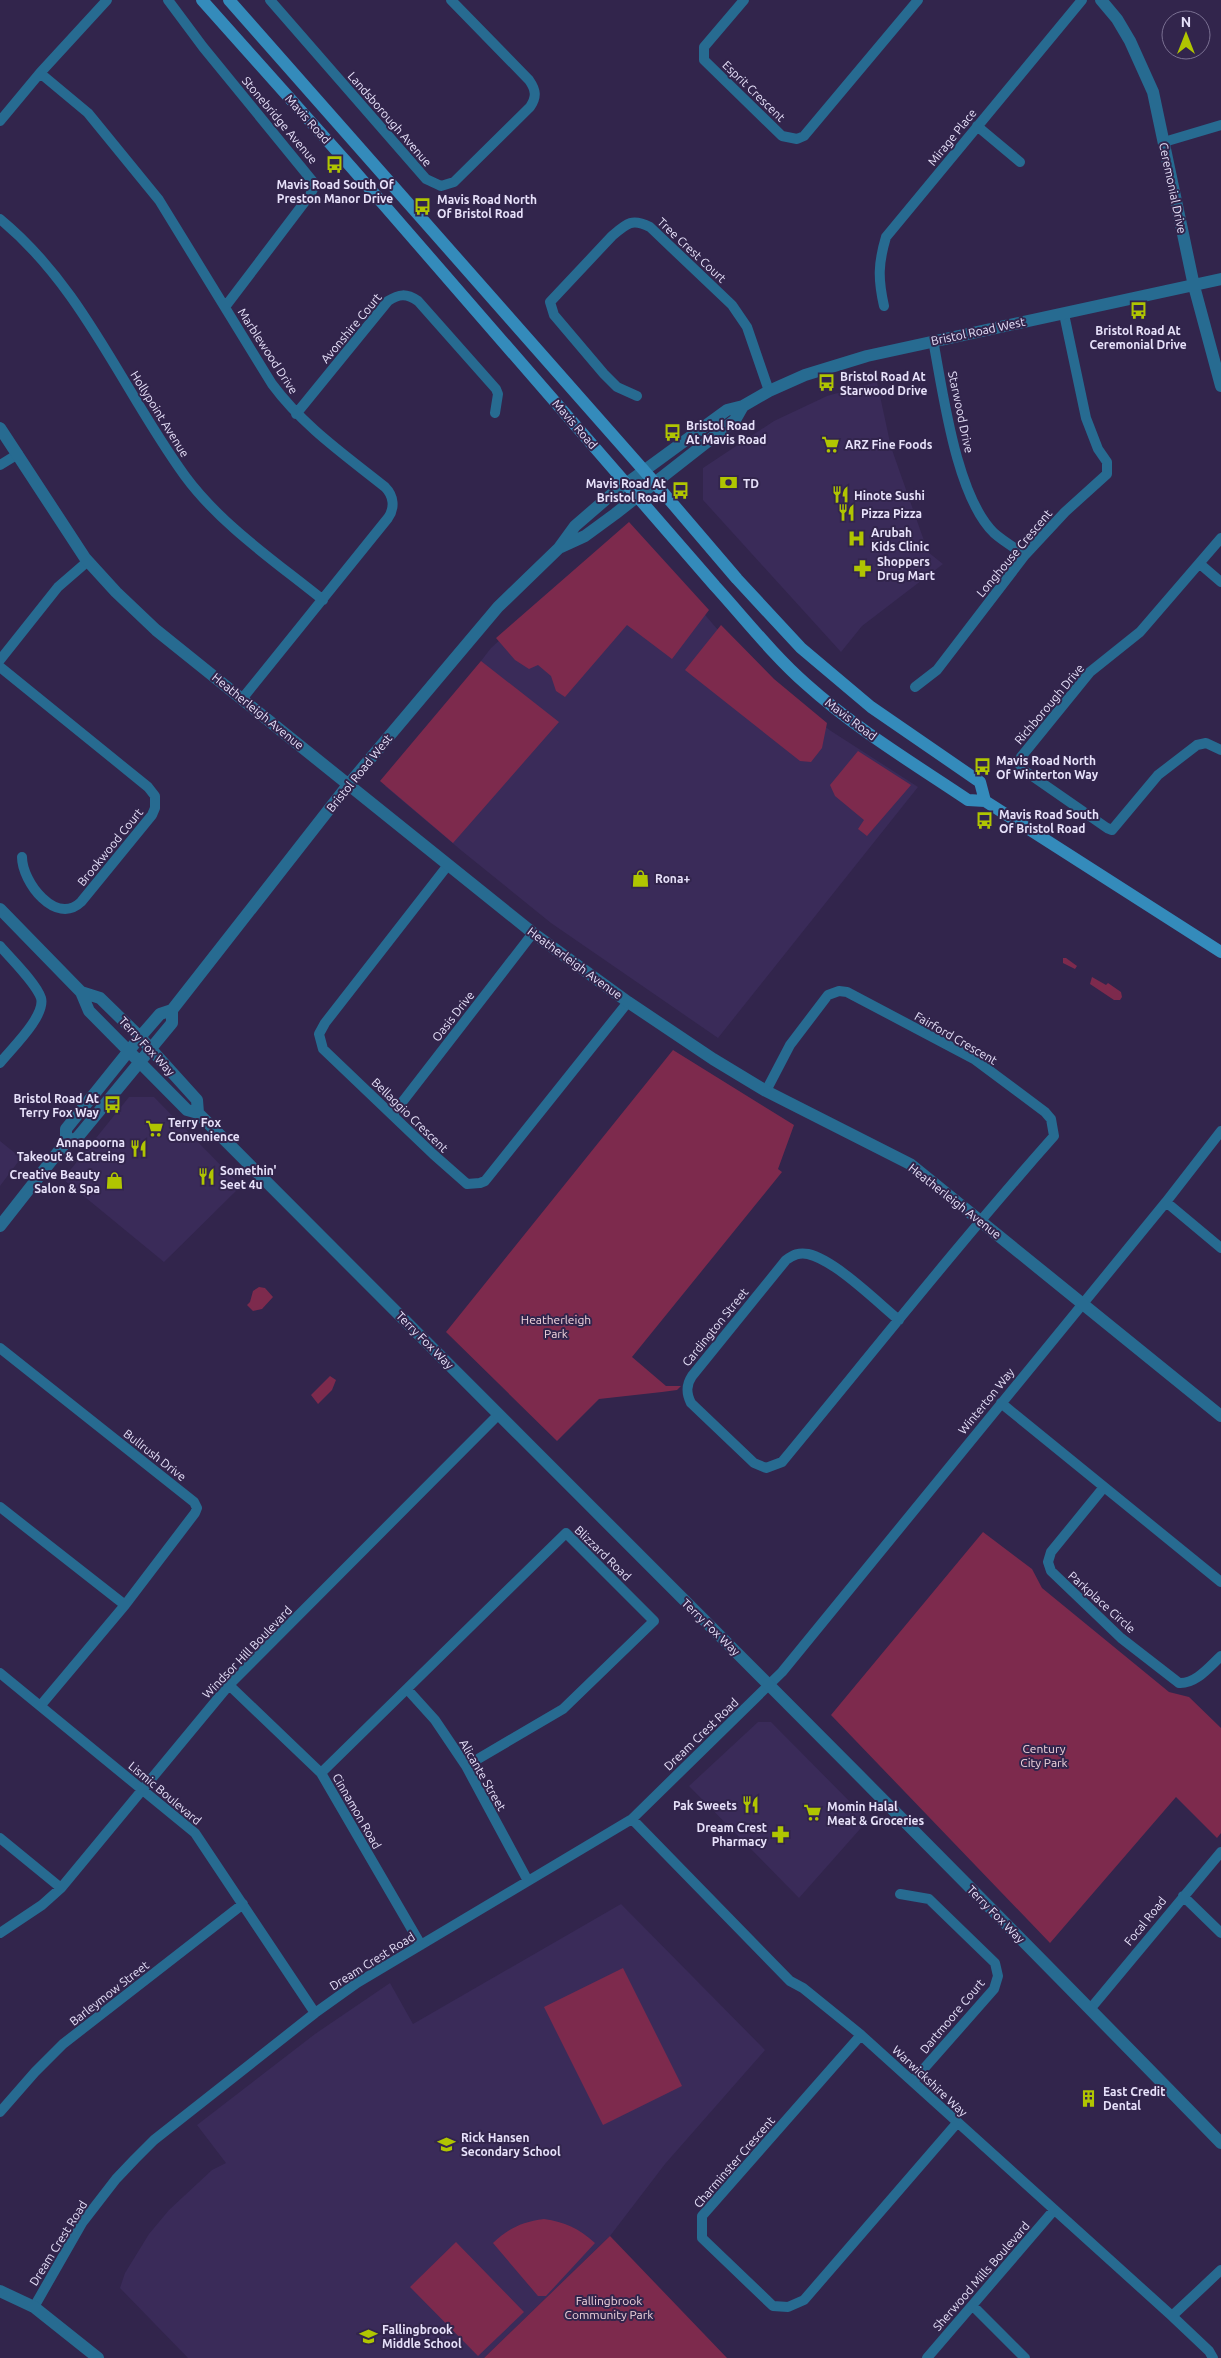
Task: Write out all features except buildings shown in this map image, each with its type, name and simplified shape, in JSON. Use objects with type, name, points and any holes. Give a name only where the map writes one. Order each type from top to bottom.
[{"type":"main road","name":"Mavis Road","points":[[202,0],[351,166],[761,638],[805,683],[856,725],[968,800],[985,801],[1221,952]]},
{"type":"main road","name":"Mavis Road","points":[[229,0],[655,483],[737,579],[801,648],[871,707],[980,782],[985,801]]},
{"type":"street","points":[[0,121],[40,73],[107,0]]},
{"type":"street","name":"Stonebridge Avenue","points":[[168,0],[203,47],[314,183],[314,188],[310,195],[225,307]]},
{"type":"street","name":"Landsborough Avenue","points":[[270,0],[426,179],[441,186],[454,182],[530,107],[536,96],[534,87],[529,80],[451,0]]},
{"type":"street","name":"Esprit Crescent","points":[[744,0],[704,46],[704,60],[782,136],[797,139],[804,136],[918,0]]},
{"type":"street","name":"Mirage Place","points":[[884,306],[879,280],[879,260],[886,237],[1082,0]]},
{"type":"street","name":"Ceremonial Drive","points":[[1101,0],[1117,19],[1140,62],[1153,92],[1194,286],[1221,386]]},
{"type":"street","name":"Marblewood Drive","points":[[40,73],[88,113],[143,179],[158,200],[272,384],[296,414],[311,429],[385,488],[392,498],[391,514],[242,699]]},
{"type":"street","points":[[1164,142],[1221,125]]},
{"type":"street","points":[[977,126],[1020,162]]},
{"type":"street","name":"Hollypoint Avenue","points":[[0,219],[17,233],[56,275],[166,450],[207,502],[323,600]]},
{"type":"street","name":"Tree Crest Court","points":[[637,396],[617,387],[604,374],[554,315],[550,302],[612,236],[623,226],[634,221],[640,221],[650,227],[732,304],[747,327],[769,391]]},
{"type":"street","name":"Bristol Road West","points":[[66,1142],[66,1129],[129,1050],[160,1014],[172,1010],[348,785],[498,607],[559,548],[575,526],[643,470],[727,410],[743,406],[769,391],[846,362],[933,340],[1064,314],[1221,279]]},
{"type":"street","name":"Avonshire Court","points":[[296,414],[388,301],[397,295],[406,295],[418,301],[496,389],[498,394],[495,413]]},
{"type":"street","name":"Longhouse Crescent","points":[[915,687],[937,670],[1025,555],[1065,512],[1107,474],[1108,467],[1086,418],[1064,314]]},
{"type":"street","name":"Starwood Drive","points":[[933,340],[954,448],[972,497],[982,518],[994,532],[1025,555]]},
{"type":"street","name":"Bristol Road West","points":[[559,548],[585,536],[655,483],[735,420],[743,406]]},
{"type":"street","name":"Heatherleigh Avenue","points":[[0,428],[88,561],[142,618],[348,785],[533,933],[628,1002],[713,1059],[766,1091],[910,1164],[1221,1416]]},
{"type":"street","points":[[0,465],[18,454]]},
{"type":"street","name":"Richborough Drive","points":[[1221,538],[1135,636],[1090,672],[1021,757],[1019,763],[1022,768],[1106,828],[1112,830],[1158,775],[1197,745],[1206,743],[1221,750]]},
{"type":"street","points":[[0,660],[58,587],[88,561]]},
{"type":"street","points":[[1200,564],[1221,582]]},
{"type":"street","name":"Brookwood Court","points":[[0,666],[148,787],[155,796],[155,808],[152,815],[81,902],[74,908],[60,909],[52,906],[27,878],[22,857]]},
{"type":"street","name":"Bellaggio Crescent","points":[[448,865],[325,1023],[319,1034],[323,1049],[467,1184],[480,1183],[498,1166],[628,1002]]},
{"type":"street","name":"Terry Fox Way","points":[[0,910],[81,992],[90,1010],[187,1110],[198,1113],[769,1685],[886,1805],[1091,2008],[1221,2143]]},
{"type":"street","name":"Oasis Drive","points":[[393,1114],[533,933]]},
{"type":"street","points":[[0,946],[33,986],[40,996],[41,1004],[36,1019],[0,1063]]},
{"type":"street","name":"Fairford Crescent","points":[[766,1091],[790,1044],[828,995],[839,991],[847,992],[974,1059],[1045,1112],[1051,1119],[1054,1136],[980,1220]]},
{"type":"street","name":"Terry Fox Way","points":[[81,992],[100,998],[140,1037],[197,1100],[198,1113]]},
{"type":"street","name":"Bristol Road West","points":[[0,1226],[66,1142],[78,1138],[172,1023],[172,1010]]},
{"type":"street","name":"Winterton Way","points":[[769,1685],[1166,1202],[1221,1131]]},
{"type":"street","points":[[1166,1202],[1221,1248]]},
{"type":"street","name":"Cardington Street","points":[[899,1320],[835,1268],[808,1254],[795,1254],[786,1260],[692,1376],[688,1382],[688,1395],[691,1403],[754,1463],[766,1468],[782,1462],[899,1320],[980,1220]]},
{"type":"street","name":"Bullrush Drive","points":[[0,1348],[194,1502],[197,1508],[124,1605],[40,1705]]},
{"type":"street","points":[[1001,1402],[1221,1582]]},
{"type":"street","name":"Windsor Hill Boulevard","points":[[0,1933],[42,1906],[61,1888],[229,1685],[499,1414]]},
{"type":"street","name":"Parkplace Circle","points":[[1104,1487],[1051,1552],[1048,1562],[1051,1571],[1121,1638],[1179,1683],[1200,1677],[1221,1656]]},
{"type":"street","points":[[0,1507],[124,1605]]},
{"type":"street","name":"Blizzard Road","points":[[321,1773],[566,1532],[654,1621],[563,1709],[466,1766]]},
{"type":"street","name":"Lismic Boulevard","points":[[0,1673],[194,1833],[244,1904],[315,2013]]},
{"type":"street","name":"Cinnamon Road","points":[[229,1685],[321,1773],[421,1945]]},
{"type":"street","name":"Dream Crest Road","points":[[34,2307],[82,2223],[128,2166],[154,2140],[315,2013],[375,1971],[632,1819],[769,1685]]},
{"type":"street","name":"Alicante Street","points":[[407,1689],[435,1720],[466,1766],[528,1881]]},
{"type":"street","name":"Warwickshire Way","points":[[632,1819],[790,1981],[803,1988],[861,2035],[913,2081],[957,2123],[1172,2316],[1209,2351],[1213,2358]]},
{"type":"street","points":[[0,1838],[61,1888]]},
{"type":"street","name":"Focal Road","points":[[1091,2008],[1221,1852]]},
{"type":"street","name":"Dartmoore Court","points":[[900,1894],[930,1899],[995,1964],[998,1976],[994,1990],[913,2081]]},
{"type":"street","points":[[1183,1896],[1221,1933]]},
{"type":"street","name":"Barleymow Street","points":[[0,2112],[35,2072],[63,2044],[244,1904]]},
{"type":"street","name":"Charminster Crescent","points":[[861,2035],[702,2216],[702,2238],[773,2306],[788,2308],[804,2300],[957,2123]]},
{"type":"street","name":"Sherwood Mills Boulevard","points":[[927,2358],[1054,2210]]},
{"type":"street","points":[[1172,2316],[1221,2270]]},
{"type":"street","points":[[0,2290],[34,2307],[98,2358]]},
{"type":"street","points":[[973,2306],[1025,2358]]},
{"type":"shaded area","points":[[877,382],[891,447],[928,552],[943,564],[862,626],[841,652],[703,500],[703,468],[774,421],[827,396]]},
{"type":"shaded area","points":[[606,544],[649,549],[729,643],[775,689],[831,731],[918,787],[718,1038],[551,923],[385,786],[491,648]]},
{"type":"shaded area","points":[[129,1097],[154,1097],[241,1186],[164,1262],[63,1179]]},
{"type":"shaded area","points":[[0,1141],[21,1158],[0,1186]]},
{"type":"shaded area","points":[[758,1722],[771,1722],[868,1820],[799,1898],[689,1786]]},
{"type":"shaded area","name":"Rick Hansen Secondary School","points":[[621,1904],[765,2050],[665,2164],[610,2236],[484,2358],[188,2358],[120,2288],[125,2273],[149,2234],[169,2210],[212,2170],[226,2163],[197,2125],[315,2034],[390,1983],[413,2024]]},
{"type":"green space","points":[[629,522],[709,610],[672,659],[627,625],[565,697],[556,691],[551,676],[538,665],[529,669],[515,660],[496,638]]},
{"type":"green space","points":[[721,625],[774,679],[827,723],[822,748],[811,762],[800,761],[685,670]]},
{"type":"green space","points":[[481,661],[559,722],[453,843],[380,781]]},
{"type":"green space","points":[[858,751],[911,785],[867,836],[858,829],[864,820],[835,796],[830,785]]},
{"type":"green space","points":[[1063,958],[1077,966],[1075,969],[1063,963]]},
{"type":"green space","points":[[1092,977],[1106,985],[1108,983],[1121,992],[1122,997],[1120,1000],[1114,1000],[1090,984]]},
{"type":"green space","name":"Heatherleigh Park","points":[[673,1050],[794,1125],[778,1169],[782,1172],[632,1357],[666,1386],[681,1386],[677,1390],[599,1399],[557,1441],[446,1332]]},
{"type":"green space","points":[[259,1287],[265,1288],[273,1297],[262,1309],[253,1311],[247,1305],[250,1302],[253,1291]]},
{"type":"green space","points":[[330,1376],[336,1380],[332,1390],[318,1404],[311,1395]]},
{"type":"green space","name":"Century City Park","points":[[983,1532],[1032,1569],[1042,1588],[1169,1692],[1189,1697],[1221,1728],[1221,1833],[1217,1838],[1176,1797],[1050,1943],[831,1715]]},
{"type":"green space","points":[[623,1968],[682,2086],[603,2125],[544,2007]]},
{"type":"green space","points":[[544,2219],[571,2226],[595,2243],[546,2296],[538,2296],[493,2243],[516,2226]]},
{"type":"green space","name":"Fallingbrook Community Park","points":[[610,2236],[727,2358],[484,2358]]},
{"type":"green space","points":[[456,2242],[524,2312],[478,2356],[410,2287]]},
{"type":"place","name":"Mavis Road South Of Preston Manor Drive","points":[[335,165]]},
{"type":"place","name":"Mavis Road North Of Bristol Road","points":[[423,206]]},
{"type":"place","name":"Bristol Road At Ceremonial Drive","points":[[1138,311]]},
{"type":"place","name":"Bristol Road At Starwood Drive","points":[[826,383]]},
{"type":"place","name":"Bristol Road At Mavis Road","points":[[672,432]]},
{"type":"place","name":"ARZ Fine Foods","points":[[831,444]]},
{"type":"place","name":"TD","points":[[729,483]]},
{"type":"place","name":"Mavis Road At Bristol Road","points":[[680,490]]},
{"type":"place","name":"Hinote Sushi","points":[[840,495]]},
{"type":"place","name":"Pizza Pizza","points":[[847,513]]},
{"type":"place","name":"Arubah Kids Clinic","points":[[857,539]]},
{"type":"place","name":"Shoppers Drug Mart","points":[[863,568]]},
{"type":"place","name":"Mavis Road North Of Winterton Way","points":[[982,767]]},
{"type":"place","name":"Mavis Road South Of Bristol Road","points":[[985,821]]},
{"type":"place","name":"Rona+","points":[[641,878]]},
{"type":"place","name":"Bristol Road At Terry Fox Way","points":[[113,1105]]},
{"type":"place","name":"Terry Fox Convenience","points":[[154,1129]]},
{"type":"place","name":"Annapoorna Takeout & Catreing","points":[[139,1149]]},
{"type":"place","name":"Somethin' Seet 4u","points":[[206,1177]]},
{"type":"place","name":"Creative Beauty Salon & Spa","points":[[114,1181]]},
{"type":"place","name":"Pak Sweets","points":[[751,1805]]},
{"type":"place","name":"Momin Halal Meat & Groceries","points":[[813,1813]]},
{"type":"place","name":"Dream Crest Pharmacy","points":[[781,1834]]},
{"type":"place","name":"East Credit Dental","points":[[1089,2098]]},
{"type":"place","name":"Rick Hansen Secondary School","points":[[447,2144]]},
{"type":"place","name":"Fallingbrook Middle School","points":[[368,2336]]}]
